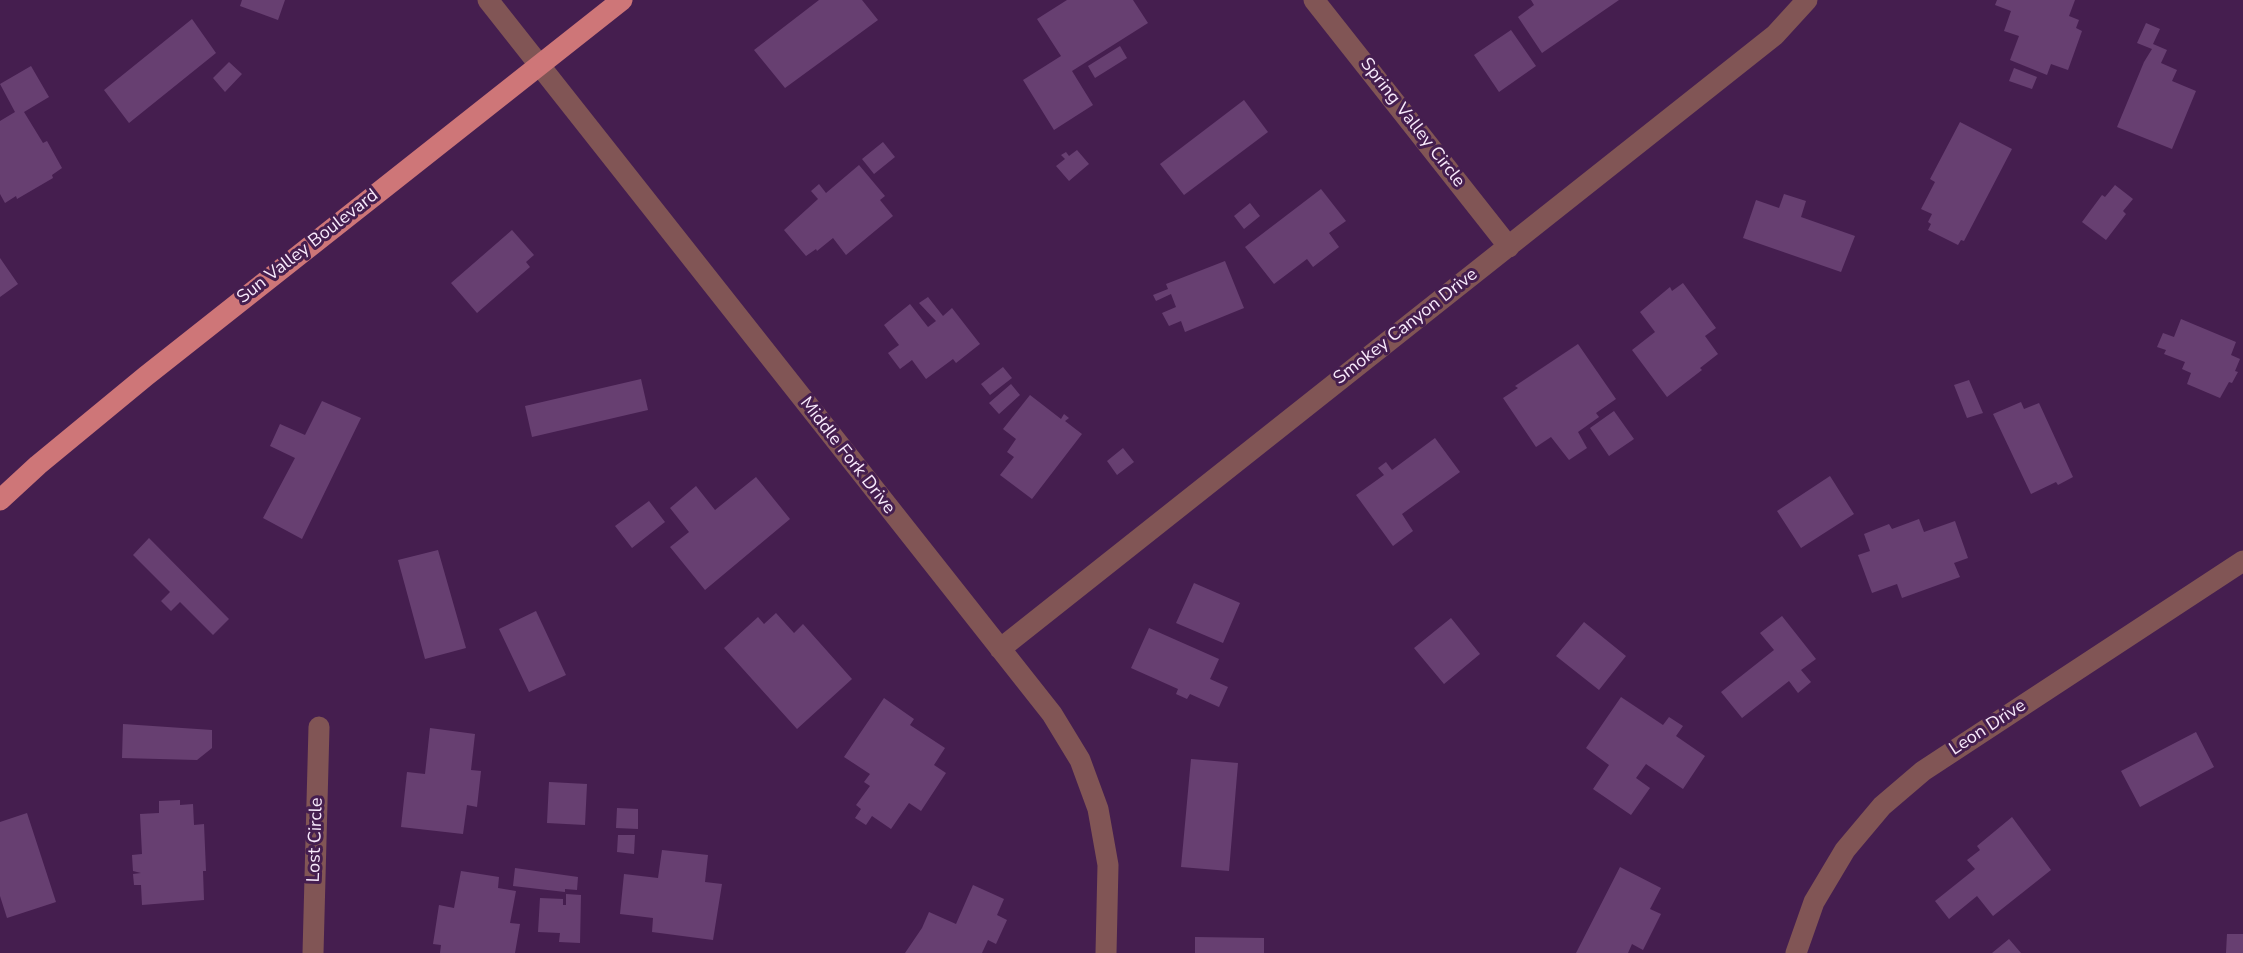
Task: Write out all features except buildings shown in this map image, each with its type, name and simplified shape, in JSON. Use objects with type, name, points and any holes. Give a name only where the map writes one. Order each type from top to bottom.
[{"type":"main road","name":"Sun Valley Boulevard","points":[[0,500],[135,385],[622,0]]},
{"type":"street","name":"Middle Fork Drive","points":[[488,0],[1052,714],[1080,760],[1098,809],[1108,865],[1107,953]]},
{"type":"street","name":"Spring Valley Circle","points":[[1314,0],[1509,247]]},
{"type":"street","name":"Smokey Canyon Drive","points":[[1000,649],[1775,36],[1807,0]]},
{"type":"street","name":"Leon Drive","points":[[1796,953],[1814,902],[1845,850],[1882,806],[1923,771],[2243,561]]},
{"type":"street","name":"Lost Circle","points":[[313,953],[319,727]]}]
